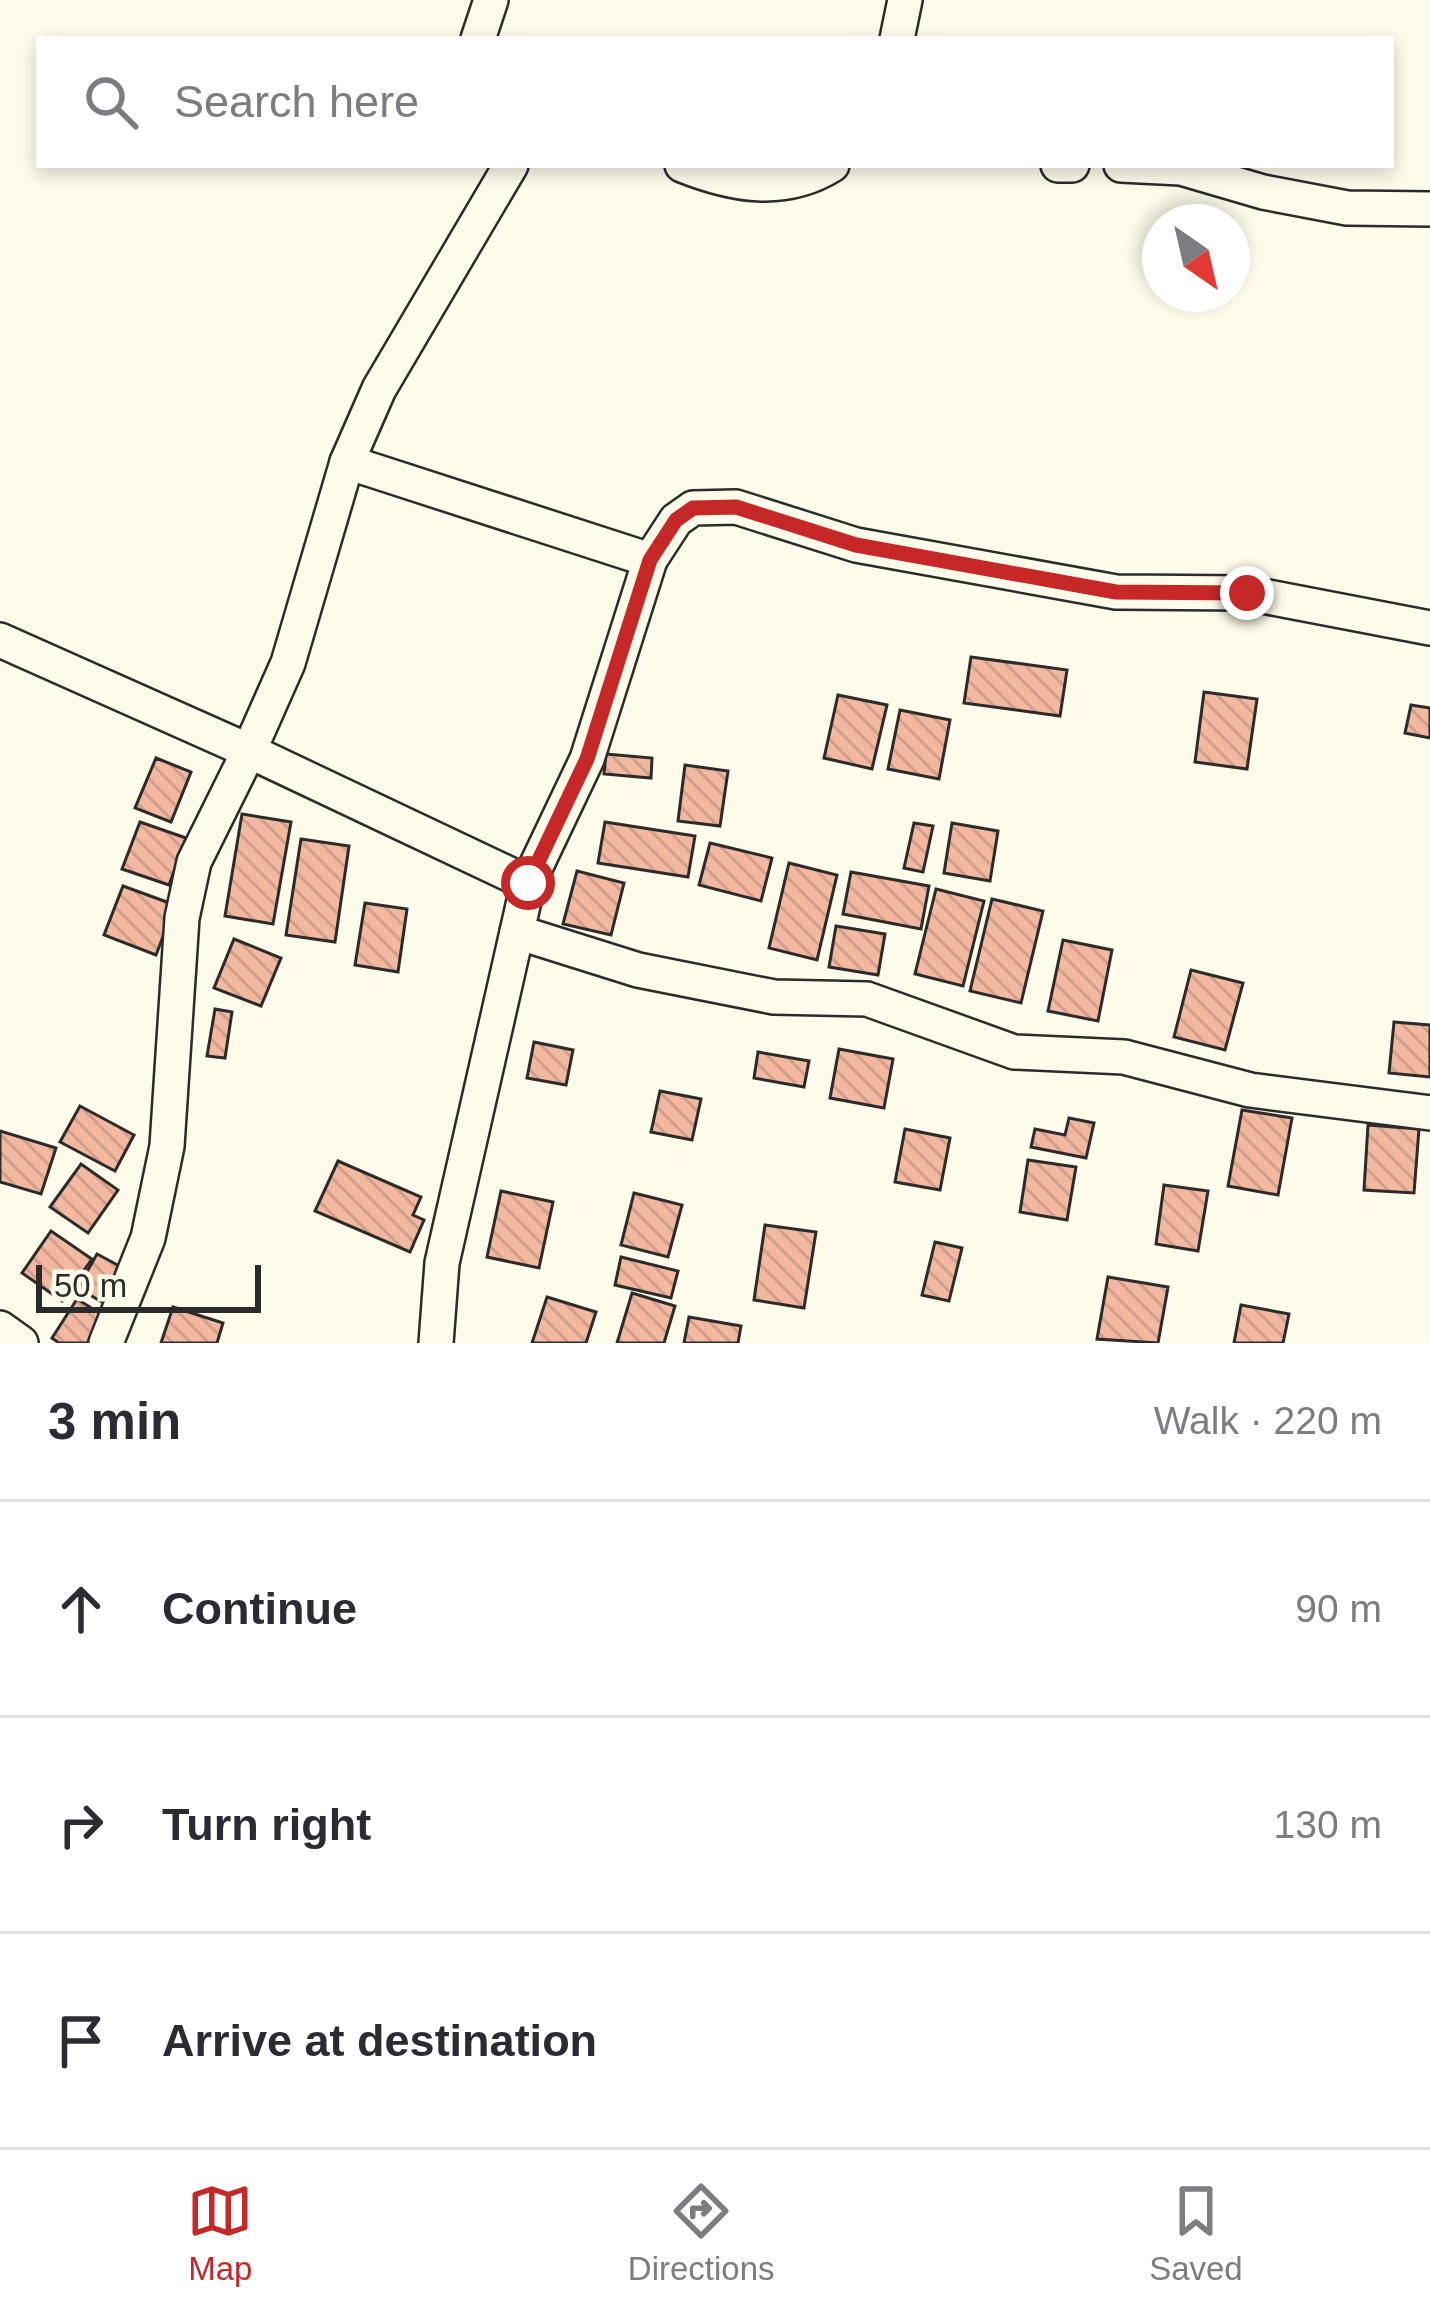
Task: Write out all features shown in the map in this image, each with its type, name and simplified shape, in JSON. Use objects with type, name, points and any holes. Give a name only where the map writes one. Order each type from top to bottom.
[{"type":"street","points":[[479,36],[491,0]]},
{"type":"street","points":[[898,36],[905,0]]},
{"type":"street","points":[[106,1343],[148,1238],[167,1146],[182,918],[194,862],[288,663],[347,462],[380,389],[510,168]]},
{"type":"street","points":[[689,168],[716,179],[768,186],[812,178],[827,168]]},
{"type":"street","points":[[1181,168],[1263,192],[1347,208],[1430,209]]},
{"type":"street","points":[[347,462],[650,560]]},
{"type":"street","points":[[436,1343],[442,1262],[528,883],[587,759],[650,560],[676,520],[693,508],[736,507],[856,545],[1116,592],[1247,593],[1430,628]]},
{"type":"street","points":[[0,640],[250,751],[528,883]]},
{"type":"street","points":[[517,932],[638,970],[706,984],[775,997],[867,1000],[1014,1052],[1124,1058],[1250,1090],[1430,1113]]},
{"type":"street","points":[[0,1328],[22,1343]]},
{"type":"building","points":[[971,657],[1067,670],[1060,716],[964,703]]},
{"type":"building","points":[[1204,692],[1257,699],[1247,769],[1195,762]]},
{"type":"building","points":[[838,695],[887,705],[872,769],[824,758]]},
{"type":"building","points":[[1411,705],[1430,708],[1430,738],[1405,733]]},
{"type":"building","points":[[900,710],[950,720],[939,779],[888,769]]},
{"type":"building","points":[[606,754],[652,758],[651,778],[604,774]]},
{"type":"building","points":[[156,758],[191,772],[171,822],[135,808]]},
{"type":"building","points":[[685,765],[728,771],[720,826],[678,821]]},
{"type":"building","points":[[242,814],[291,822],[273,924],[225,916]]},
{"type":"building","points":[[140,822],[186,838],[169,885],[122,869]]},
{"type":"building","points":[[605,822],[695,836],[688,877],[598,863]]},
{"type":"building","points":[[914,823],[933,826],[923,872],[904,868]]},
{"type":"building","points":[[952,823],[998,831],[990,881],[944,873]]},
{"type":"building","points":[[301,839],[349,846],[335,942],[286,935]]},
{"type":"building","points":[[710,843],[772,858],[761,901],[699,885]]},
{"type":"building","points":[[789,863],[837,875],[817,960],[769,948]]},
{"type":"building","points":[[577,871],[624,883],[611,935],[563,924]]},
{"type":"building","points":[[851,872],[929,886],[921,929],[843,914]]},
{"type":"building","points":[[123,886],[175,905],[156,955],[104,935]]},
{"type":"building","points":[[936,889],[984,901],[963,986],[915,974]]},
{"type":"building","points":[[992,899],[1043,911],[1021,1003],[970,991]]},
{"type":"building","points":[[365,903],[407,909],[398,972],[355,965]]},
{"type":"building","points":[[836,926],[885,934],[878,975],[829,967]]},
{"type":"building","points":[[234,939],[281,958],[261,1006],[214,988]]},
{"type":"building","points":[[1063,940],[1112,950],[1098,1021],[1048,1011]]},
{"type":"building","points":[[1191,970],[1243,983],[1225,1050],[1174,1037]]},
{"type":"building","points":[[215,1009],[232,1012],[225,1058],[207,1056]]},
{"type":"building","points":[[1394,1022],[1430,1025],[1430,1077],[1389,1073]]},
{"type":"building","points":[[534,1042],[573,1050],[566,1085],[527,1078]]},
{"type":"building","points":[[839,1049],[893,1059],[884,1108],[830,1098]]},
{"type":"building","points":[[758,1052],[809,1061],[804,1087],[754,1078]]},
{"type":"building","points":[[660,1091],[701,1099],[692,1140],[651,1132]]},
{"type":"building","points":[[80,1106],[134,1135],[115,1171],[60,1142]]},
{"type":"building","points":[[1242,1110],[1292,1118],[1278,1195],[1228,1186]]},
{"type":"building","points":[[1069,1118],[1094,1123],[1086,1158],[1031,1147],[1035,1129],[1065,1135]]},
{"type":"building","points":[[1368,1125],[1419,1129],[1414,1193],[1364,1190]]},
{"type":"building","points":[[905,1129],[950,1138],[940,1190],[895,1182]]},
{"type":"building","points":[[0,1131],[56,1148],[41,1194],[0,1182]]},
{"type":"building","points":[[1028,1160],[1076,1167],[1067,1220],[1020,1212]]},
{"type":"building","points":[[338,1161],[421,1197],[413,1215],[424,1220],[410,1252],[315,1211]]},
{"type":"building","points":[[81,1164],[118,1190],[88,1233],[50,1207]]},
{"type":"building","points":[[1164,1185],[1208,1191],[1198,1251],[1156,1244]]},
{"type":"building","points":[[501,1191],[553,1202],[539,1268],[487,1257]]},
{"type":"building","points":[[634,1193],[682,1205],[668,1257],[621,1245]]},
{"type":"building","points":[[765,1225],[816,1232],[804,1308],[754,1300]]},
{"type":"building","points":[[51,1231],[92,1259],[62,1301],[22,1273]]},
{"type":"building","points":[[935,1242],[962,1248],[949,1301],[922,1295]]},
{"type":"building","points":[[97,1254],[127,1270],[107,1305],[78,1288]]},
{"type":"building","points":[[621,1257],[678,1271],[671,1298],[615,1285]]},
{"type":"building","points":[[1108,1277],[1168,1287],[1158,1343],[1097,1339]]},
{"type":"building","points":[[632,1293],[675,1306],[664,1343],[617,1343]]},
{"type":"building","points":[[547,1297],[596,1312],[586,1343],[532,1343]]},
{"type":"building","points":[[77,1299],[104,1316],[87,1343],[59,1343],[52,1338]]},
{"type":"building","points":[[1241,1305],[1289,1314],[1283,1343],[1234,1343]]},
{"type":"building","points":[[173,1307],[223,1323],[217,1343],[161,1343]]},
{"type":"building","points":[[689,1317],[741,1326],[738,1343],[684,1343]]},
{"type":"route","points":[[528,883],[587,759],[650,560],[676,520],[693,508],[736,507],[856,545],[1116,592],[1247,593]]}]
